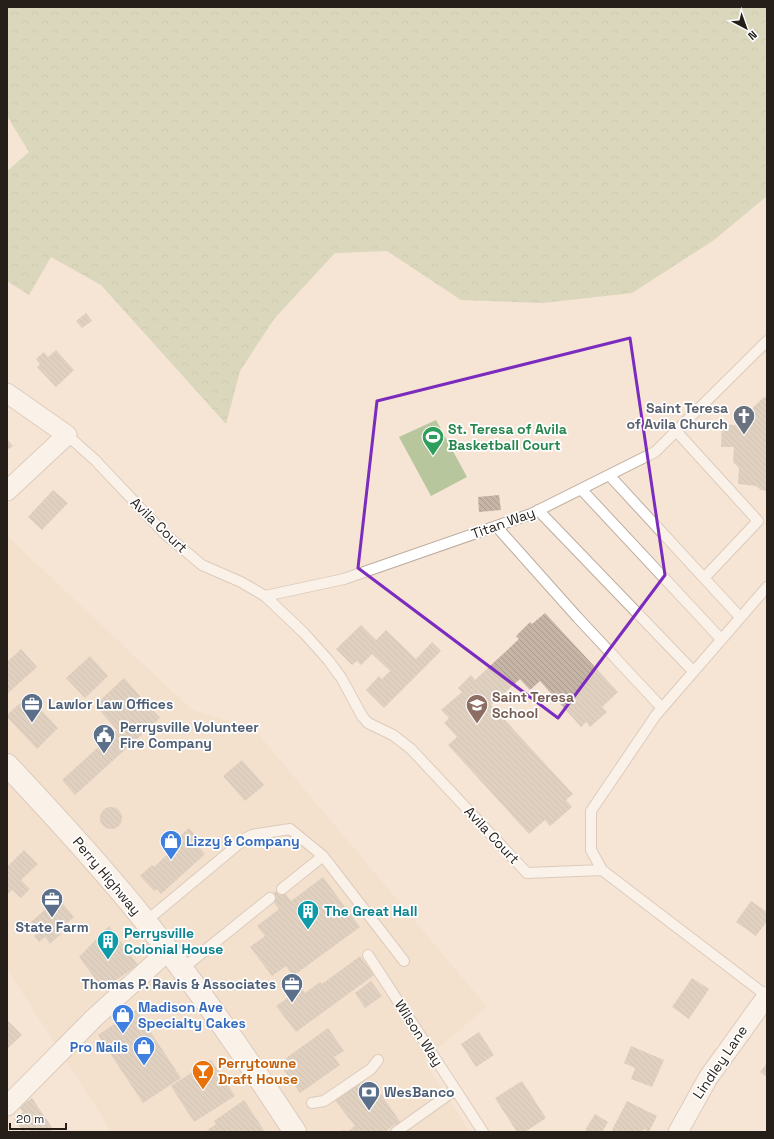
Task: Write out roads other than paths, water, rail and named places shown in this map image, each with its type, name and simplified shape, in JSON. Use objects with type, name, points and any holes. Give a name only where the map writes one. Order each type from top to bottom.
[{"type":"main road","name":"Perry Highway","points":[[7,765],[78,842],[168,951],[295,1132]]},
{"type":"street","points":[[7,393],[66,435],[7,491]]},
{"type":"street","points":[[7,1106],[94,1018],[168,951]]},
{"type":"street","name":"Lindley Lane","points":[[678,1132],[708,1078],[767,996]]},
{"type":"lane","name":"Titan Way","points":[[265,596],[344,579],[496,526],[538,510],[610,475],[655,452],[767,341]]},
{"type":"lane","points":[[676,431],[758,521],[704,578]]},
{"type":"lane","name":"Avila Court","points":[[66,435],[95,460],[165,534],[202,565],[241,582],[265,596],[304,633],[329,661],[342,679],[362,716],[368,723],[393,735],[410,748],[527,873],[602,870]]},
{"type":"lane","points":[[610,475],[740,617]]},
{"type":"lane","points":[[581,489],[721,639]]},
{"type":"lane","points":[[538,510],[693,671]]},
{"type":"lane","points":[[496,526],[578,618],[662,708]]},
{"type":"lane","points":[[767,587],[662,708],[591,811],[591,850],[602,870],[767,996]]},
{"type":"lane","points":[[145,922],[252,834],[290,829],[323,856],[404,961]]},
{"type":"lane","points":[[282,889],[323,856]]},
{"type":"lane","points":[[182,969],[270,898]]},
{"type":"lane","name":"Wilson Way","points":[[368,955],[483,1132]]},
{"type":"lane","points":[[312,1103],[324,1101],[370,1070],[378,1060]]},
{"type":"lane","points":[[396,1132],[455,1090]]},
{"type":"place","name":"Saint Teresa of Avila Church","points":[[744,436]]},
{"type":"place","name":"St. Teresa of Avila Basketball Court","points":[[433,456]]},
{"type":"place","name":"Lawlor Law Offices","points":[[32,724]]},
{"type":"place","name":"Saint Teresa School","points":[[477,724]]},
{"type":"place","name":"Perrysville Volunteer Fire Company","points":[[104,754]]},
{"type":"place","name":"Lizzy & Company","points":[[171,860]]},
{"type":"place","name":"State Farm","points":[[52,918]]},
{"type":"place","name":"The Great Hall","points":[[308,930]]},
{"type":"place","name":"Perrysville Colonial House","points":[[108,960]]},
{"type":"place","name":"Thomas P. Ravis & Associates","points":[[292,1004]]},
{"type":"place","name":"Madison Ave Specialty Cakes","points":[[123,1034]]},
{"type":"place","name":"Pro Nails","points":[[144,1066]]},
{"type":"place","name":"Perrytowne Draft House","points":[[203,1090]]},
{"type":"place","name":"WesBanco","points":[[369,1112]]}]
